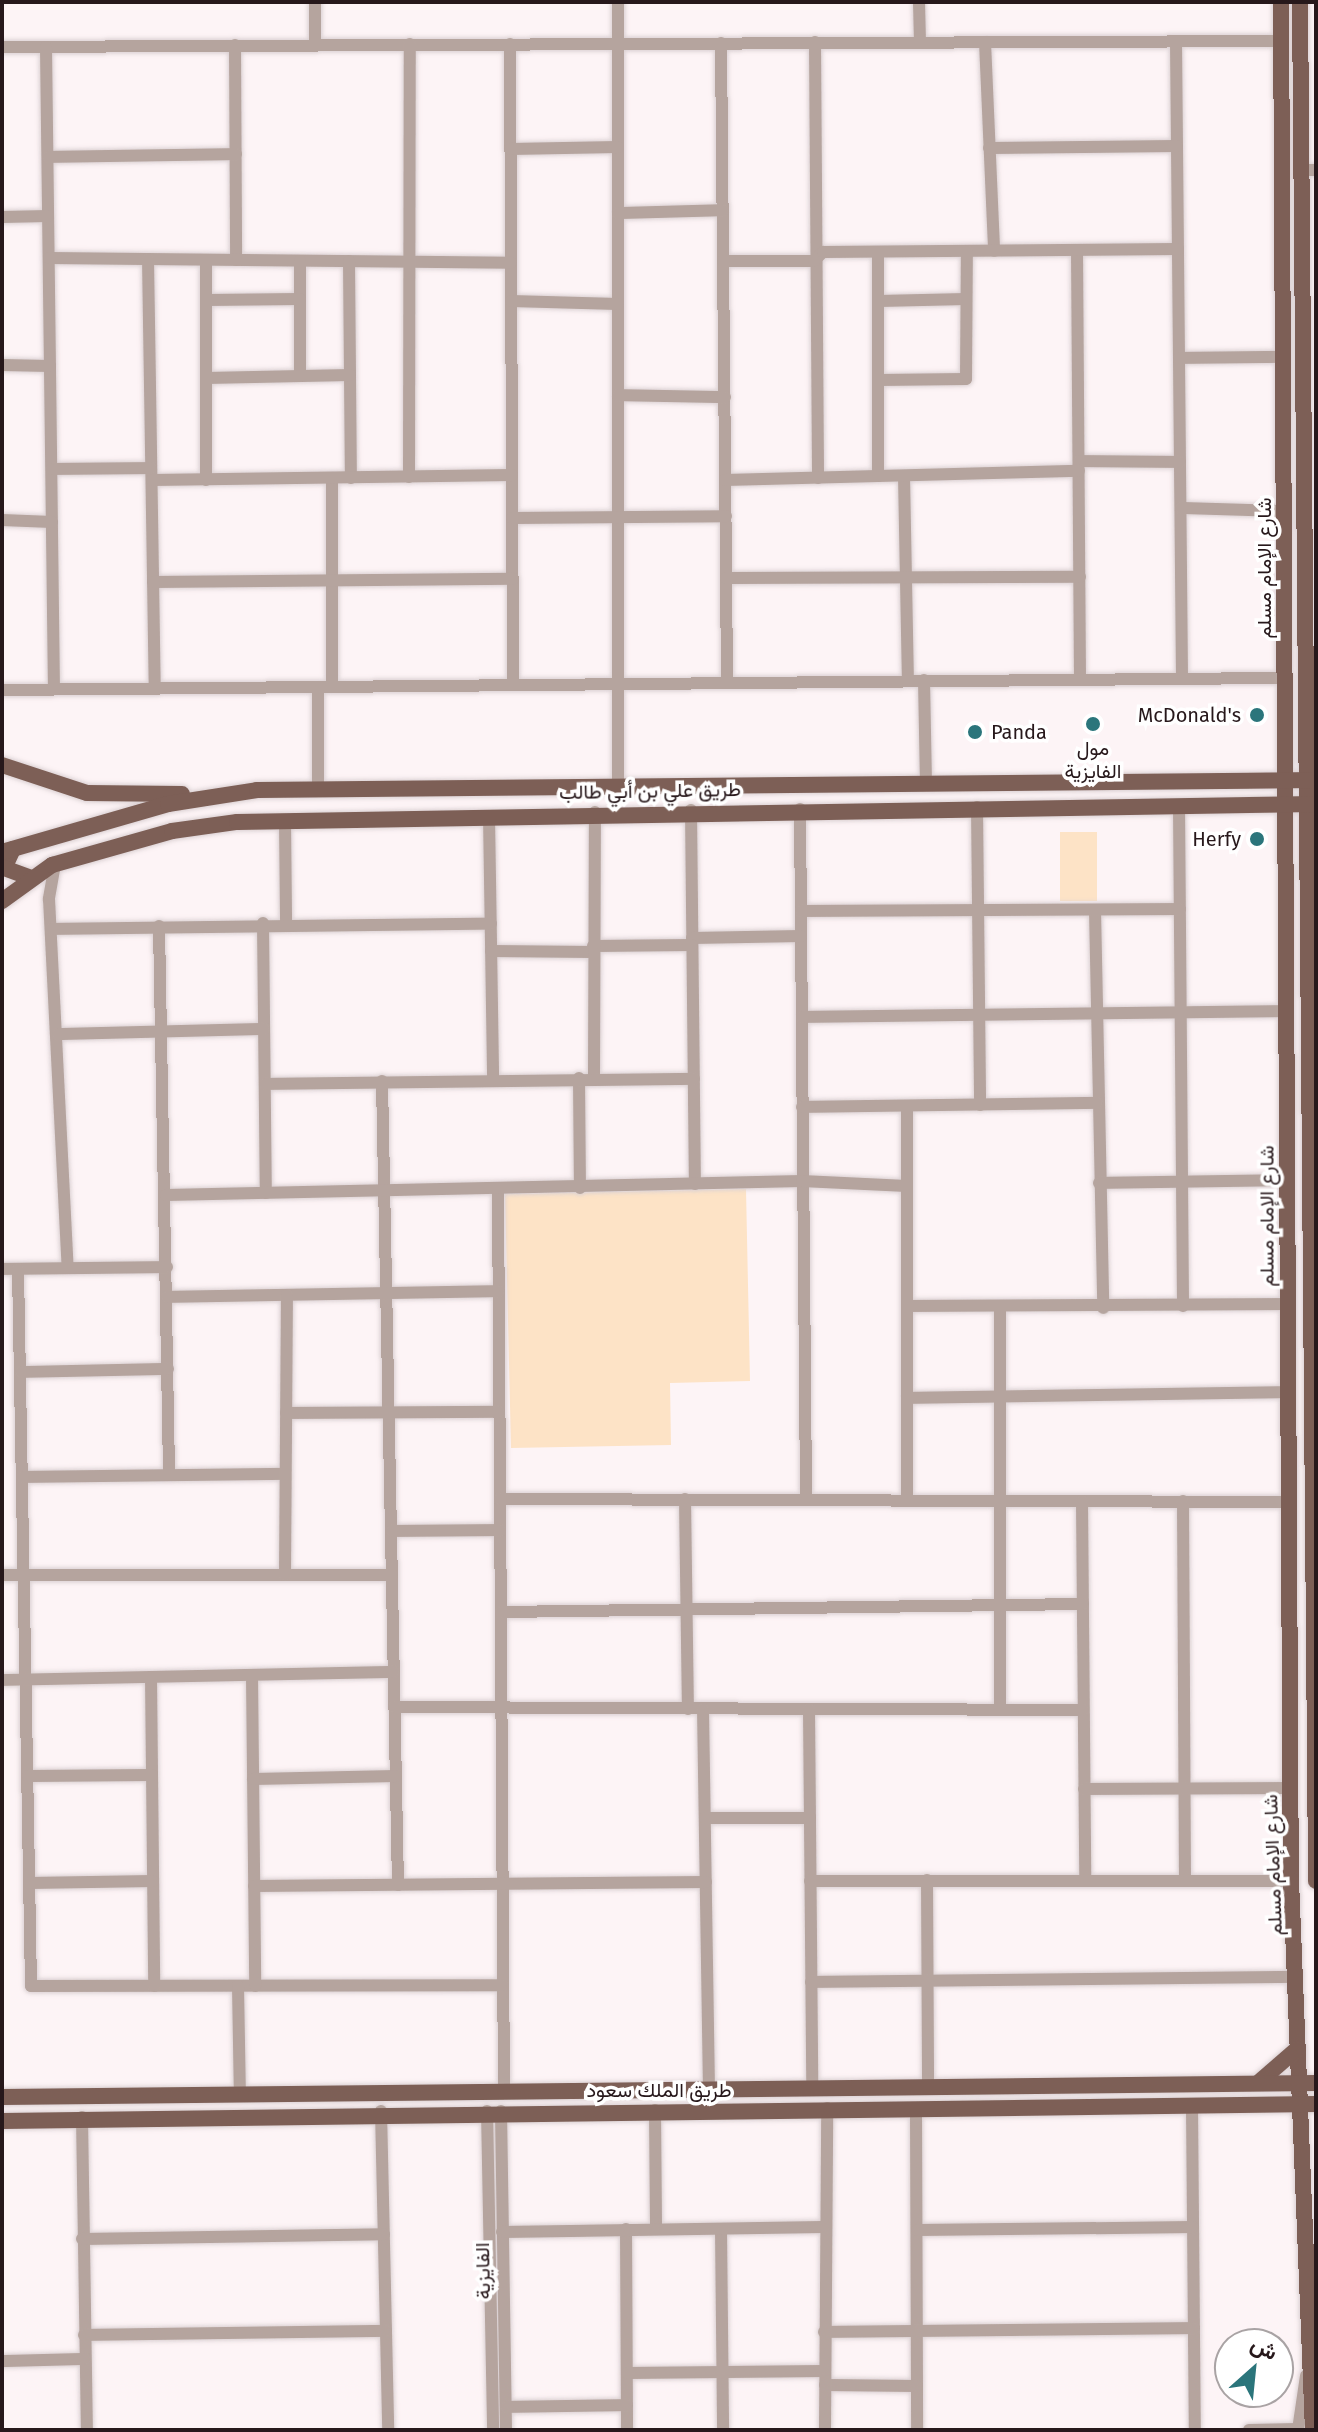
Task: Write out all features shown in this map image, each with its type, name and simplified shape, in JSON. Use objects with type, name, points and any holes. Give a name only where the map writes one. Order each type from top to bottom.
[{"type":"main road","name":"شارع الإمام مسلم","points":[[1281,2],[1291,1881],[1297,1977],[1297,2105],[1313,2430]]},
{"type":"main road","name":"شارع الإمام مسلم","points":[[1300,2],[1309,170],[1309,804],[1316,1881]]},
{"type":"main road","points":[[2,765],[87,793],[227,795]]},
{"type":"main road","name":"طريق علي بن أبي طالب","points":[[7,851],[129,813],[227,795],[318,788],[1309,780]]},
{"type":"main road","name":"طريق علي بن أبي طالب","points":[[2,901],[29,877],[55,864],[172,831],[285,820],[691,810],[1309,804]]},
{"type":"main road","points":[[7,851],[7,872],[29,877]]},
{"type":"main road","points":[[1259,2083],[1297,2049]]},
{"type":"main road","name":"طريق الملك سعود","points":[[2,2097],[1316,2083]]},
{"type":"main road","name":"طريق الملك سعود","points":[[2,2121],[381,2111],[1316,2104]]},
{"type":"street","points":[[315,2],[315,45]]},
{"type":"street","points":[[618,2],[618,784]]},
{"type":"street","points":[[919,2],[920,42]]},
{"type":"street","points":[[1176,41],[1182,679]]},
{"type":"street","points":[[2,47],[1281,41]]},
{"type":"street","points":[[815,42],[819,256],[818,478]]},
{"type":"street","points":[[985,42],[994,251]]},
{"type":"street","points":[[721,43],[727,683]]},
{"type":"street","points":[[409,477],[410,44]]},
{"type":"street","points":[[510,44],[513,685]]},
{"type":"street","points":[[235,45],[236,260]]},
{"type":"street","points":[[46,47],[54,689]]},
{"type":"street","points":[[989,148],[1177,146]]},
{"type":"street","points":[[510,149],[618,147]]},
{"type":"street","points":[[48,157],[236,154]]},
{"type":"street","points":[[618,213],[723,210]]},
{"type":"street","points":[[2,217],[48,216]]},
{"type":"street","points":[[723,261],[878,252],[1178,249]]},
{"type":"street","points":[[1077,250],[1080,680]]},
{"type":"street","points":[[878,380],[966,379],[967,251]]},
{"type":"street","points":[[878,252],[878,476]]},
{"type":"street","points":[[49,258],[511,263]]},
{"type":"street","points":[[148,259],[155,688]]},
{"type":"street","points":[[206,260],[206,480]]},
{"type":"street","points":[[300,261],[300,376]]},
{"type":"street","points":[[349,261],[351,478]]},
{"type":"street","points":[[206,300],[300,299]]},
{"type":"street","points":[[879,301],[966,299]]},
{"type":"street","points":[[511,301],[618,304]]},
{"type":"street","points":[[1179,358],[1283,357]]},
{"type":"street","points":[[2,365],[50,366]]},
{"type":"street","points":[[206,378],[350,375]]},
{"type":"street","points":[[618,395],[725,397]]},
{"type":"street","points":[[725,480],[904,476],[1180,462]]},
{"type":"street","points":[[52,469],[206,480],[512,475]]},
{"type":"street","points":[[904,476],[908,680]]},
{"type":"street","points":[[332,478],[332,686]]},
{"type":"street","points":[[1181,508],[1284,511]]},
{"type":"street","points":[[512,518],[726,516]]},
{"type":"street","points":[[2,520],[52,522]]},
{"type":"street","points":[[726,578],[1080,577]]},
{"type":"street","points":[[153,582],[513,579]]},
{"type":"street","points":[[2,690],[1285,678]]},
{"type":"street","points":[[924,680],[926,781]]},
{"type":"street","points":[[318,687],[318,788]]},
{"type":"street","points":[[1179,805],[1183,1306]]},
{"type":"street","points":[[977,807],[980,1105]]},
{"type":"street","points":[[800,809],[806,1500]]},
{"type":"street","points":[[691,810],[695,1184]]},
{"type":"street","points":[[594,1078],[595,812]]},
{"type":"street","points":[[489,816],[493,1080]]},
{"type":"street","points":[[285,820],[286,924]]},
{"type":"street","points":[[55,864],[51,929],[68,1268]]},
{"type":"street","points":[[801,911],[1180,909]]},
{"type":"street","points":[[1095,910],[1103,1308]]},
{"type":"street","points":[[51,929],[263,923],[491,924]]},
{"type":"street","points":[[263,923],[266,1193]]},
{"type":"street","points":[[159,926],[169,1474]]},
{"type":"street","points":[[491,951],[593,949],[801,936]]},
{"type":"street","points":[[802,1017],[1285,1011]]},
{"type":"street","points":[[58,1034],[264,1029]]},
{"type":"street","points":[[579,1078],[580,1188]]},
{"type":"street","points":[[265,1084],[694,1079]]},
{"type":"street","points":[[382,1081],[398,1885]]},
{"type":"street","points":[[802,1107],[1097,1103]]},
{"type":"street","points":[[907,1106],[907,1500]]},
{"type":"street","points":[[1099,1183],[1287,1180]]},
{"type":"street","points":[[166,1195],[802,1181],[907,1186]]},
{"type":"street","points":[[498,1190],[504,2093]]},
{"type":"street","points":[[2,1269],[167,1267]]},
{"type":"street","points":[[18,1269],[31,1986],[503,1985]]},
{"type":"street","points":[[167,1297],[499,1291]]},
{"type":"street","points":[[285,1575],[287,1295]]},
{"type":"street","points":[[907,1306],[1103,1308],[1287,1304]]},
{"type":"street","points":[[1000,1307],[1000,1707]]},
{"type":"street","points":[[21,1372],[168,1369]]},
{"type":"street","points":[[907,1398],[1288,1392]]},
{"type":"street","points":[[286,1413],[499,1412]]},
{"type":"street","points":[[23,1477],[285,1474]]},
{"type":"street","points":[[500,1499],[1289,1502]]},
{"type":"street","points":[[685,1499],[688,1709]]},
{"type":"street","points":[[1082,1501],[1085,1880]]},
{"type":"street","points":[[1183,1501],[1185,1881]]},
{"type":"street","points":[[392,1531],[500,1530]]},
{"type":"street","points":[[2,1575],[392,1575]]},
{"type":"street","points":[[501,1612],[1083,1604]]},
{"type":"street","points":[[2,1680],[394,1672]]},
{"type":"street","points":[[252,1675],[255,1986]]},
{"type":"street","points":[[151,1677],[154,1986]]},
{"type":"street","points":[[394,1707],[1000,1707],[1083,1710]]},
{"type":"street","points":[[703,1709],[709,2090]]},
{"type":"street","points":[[809,1709],[812,2089]]},
{"type":"street","points":[[28,1776],[152,1775]]},
{"type":"street","points":[[253,1779],[396,1776]]},
{"type":"street","points":[[1084,1789],[1291,1788]]},
{"type":"street","points":[[705,1818],[810,1818]]},
{"type":"street","points":[[927,1880],[928,2087]]},
{"type":"street","points":[[29,1883],[153,1881]]},
{"type":"street","points":[[810,1881],[1291,1881]]},
{"type":"street","points":[[254,1886],[706,1882]]},
{"type":"street","points":[[811,1982],[1297,1977]]},
{"type":"street","points":[[238,1986],[240,2096]]},
{"type":"street","points":[[1192,2106],[1195,2430]]},
{"type":"street","points":[[825,2430],[823,2227],[827,2108]]},
{"type":"street","points":[[916,2108],[917,2430]]},
{"type":"street","points":[[655,2110],[656,2229]]},
{"type":"street","points":[[381,2111],[388,2430]]},
{"type":"street","name":"الفايزية","points":[[494,2111],[502,2232],[506,2430]]},
{"type":"street","name":"الفايزية","points":[[493,2430],[494,2111]]},
{"type":"street","points":[[82,2117],[87,2430]]},
{"type":"street","points":[[502,2232],[823,2227]]},
{"type":"street","points":[[917,2230],[1193,2227]]},
{"type":"street","points":[[626,2229],[627,2430]]},
{"type":"street","points":[[721,2229],[723,2430]]},
{"type":"street","points":[[82,2239],[384,2234]]},
{"type":"street","points":[[824,2332],[1194,2328]]},
{"type":"street","points":[[84,2335],[386,2331]]},
{"type":"street","points":[[1249,2430],[1298,2430],[1311,2341]]},
{"type":"street","points":[[2,2361],[85,2359]]},
{"type":"street","points":[[627,2373],[824,2371]]},
{"type":"street","points":[[825,2385],[917,2386]]},
{"type":"street","points":[[506,2407],[627,2405]]},
{"type":"shaded area","points":[[1060,832],[1097,832],[1097,901],[1060,901]]},
{"type":"shaded area","points":[[746,1189],[750,1381],[670,1383],[671,1445],[511,1448],[505,1194]]},
{"type":"place","name":"McDonald's","points":[[1257,715]]},
{"type":"place","name":"مول الفايزية","points":[[1093,724]]},
{"type":"place","name":"Panda","points":[[975,732]]},
{"type":"place","name":"Herfy","points":[[1257,839]]}]
